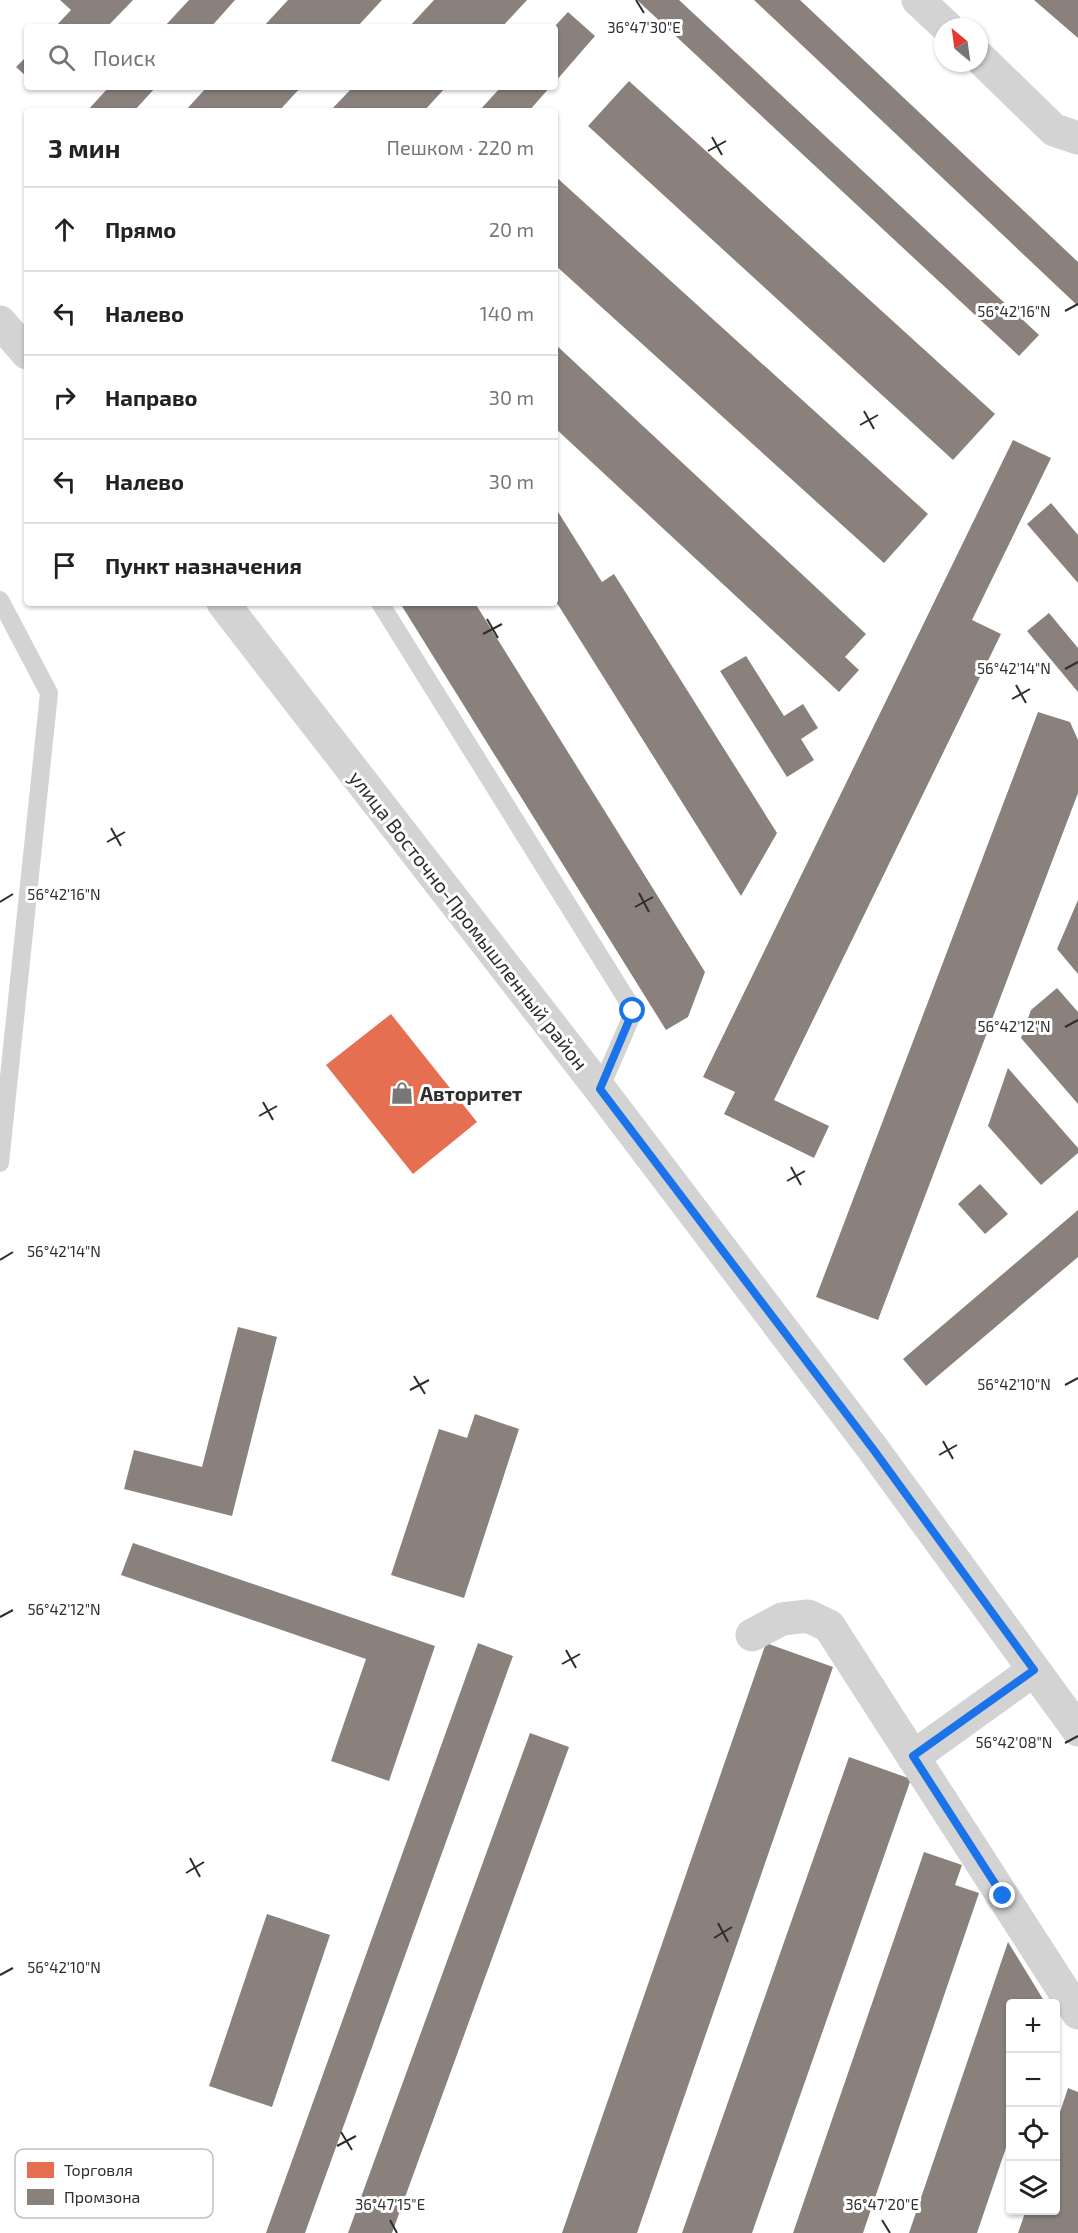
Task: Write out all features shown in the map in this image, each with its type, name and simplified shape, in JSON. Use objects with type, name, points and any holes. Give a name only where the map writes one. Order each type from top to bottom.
[{"type":"street","points":[[918,0],[937,18]]},
{"type":"street","points":[[988,66],[1054,130],[1078,138]]},
{"type":"street","points":[[0,322],[24,350]]},
{"type":"street","name":"улица Восточно-Промышленный район","points":[[225,606],[600,1089],[873,1449],[1078,1730]]},
{"type":"street","points":[[752,1635],[782,1619],[808,1616],[829,1626],[1078,2013]]},
{"type":"street","points":[[913,1756],[1034,1670]]},
{"type":"lane","points":[[0,600],[49,693],[0,1163]]},
{"type":"lane","points":[[382,606],[633,1011],[600,1089]]},
{"type":"building: Торговля","name":"Авторитет","points":[[391,1014],[477,1122],[413,1174],[326,1065]]},
{"type":"building: Промзона","points":[[60,0],[133,0],[110,24],[58,24],[71,10]]},
{"type":"building: Промзона","points":[[189,0],[235,0],[214,24],[167,24]]},
{"type":"building: Промзона","points":[[288,0],[382,0],[360,24],[266,24]]},
{"type":"building: Промзона","points":[[434,0],[527,0],[505,24],[412,24]]},
{"type":"building: Промзона","points":[[637,0],[679,0],[1039,335],[1019,356]]},
{"type":"building: Промзона","points":[[754,0],[800,0],[1078,262],[1078,306]]},
{"type":"building: Промзона","points":[[1034,0],[1078,0],[1078,38]]},
{"type":"building: Промзона","points":[[568,12],[595,36],[558,79],[558,24]]},
{"type":"building: Промзона","points":[[24,59],[24,74],[16,67]]},
{"type":"building: Промзона","points":[[629,81],[995,414],[953,460],[588,126]]},
{"type":"building: Промзона","points":[[106,90],[153,90],[137,108],[90,108]]},
{"type":"building: Промзона","points":[[204,90],[298,90],[282,108],[188,108]]},
{"type":"building: Промзона","points":[[350,90],[443,90],[427,108],[333,108]]},
{"type":"building: Промзона","points":[[498,90],[547,90],[532,108],[482,108]]},
{"type":"building: Промзона","points":[[558,179],[928,514],[884,563],[558,268]]},
{"type":"building: Промзона","points":[[558,347],[866,634],[845,657],[859,670],[839,692],[558,431]]},
{"type":"building: Промзона","points":[[1013,440],[1051,458],[972,620],[1001,634],[774,1100],[829,1126],[814,1158],[724,1114],[735,1092],[703,1077]]},
{"type":"building: Промзона","points":[[1051,503],[1078,535],[1078,583],[1027,524]]},
{"type":"building: Промзона","points":[[558,512],[602,582],[614,574],[777,833],[741,896],[558,605]]},
{"type":"building: Промзона","points":[[402,606],[477,606],[705,972],[688,1017],[666,1030]]},
{"type":"building: Промзона","points":[[1049,613],[1078,648],[1078,692],[1027,631]]},
{"type":"building: Промзона","points":[[746,656],[784,716],[803,704],[818,728],[801,739],[814,760],[787,777],[720,671]]},
{"type":"building: Промзона","points":[[1038,712],[1070,722],[1078,740],[1078,793],[878,1320],[816,1297]]},
{"type":"building: Промзона","points":[[1078,900],[1078,974],[1057,949]]},
{"type":"building: Промзона","points":[[1057,988],[1078,1012],[1078,1104],[1021,1038],[1031,1010]]},
{"type":"building: Промзона","points":[[1008,1068],[1078,1148],[1078,1153],[1041,1185],[988,1126]]},
{"type":"building: Промзона","points":[[980,1184],[1008,1214],[985,1234],[958,1204]]},
{"type":"building: Промзона","points":[[1078,1210],[1078,1257],[926,1386],[903,1359]]},
{"type":"building: Промзона","points":[[238,1327],[277,1337],[232,1516],[124,1489],[134,1450],[202,1467]]},
{"type":"building: Промзона","points":[[475,1414],[519,1429],[464,1598],[391,1575],[439,1429],[467,1438]]},
{"type":"building: Промзона","points":[[133,1543],[435,1646],[389,1781],[331,1761],[366,1659],[121,1575]]},
{"type":"building: Промзона","points":[[478,1643],[513,1656],[305,2233],[266,2233]]},
{"type":"building: Промзона","points":[[766,1643],[833,1667],[637,2233],[562,2233]]},
{"type":"building: Промзона","points":[[530,1733],[569,1747],[392,2233],[348,2233]]},
{"type":"building: Промзона","points":[[849,1757],[911,1779],[752,2233],[682,2233]]},
{"type":"building: Промзона","points":[[924,1852],[962,1865],[955,1885],[979,1893],[863,2233],[793,2233]]},
{"type":"building: Промзона","points":[[267,1914],[330,1935],[272,2107],[209,2086]]},
{"type":"building: Промзона","points":[[1008,1942],[1043,1999],[1006,1999],[1006,2148],[977,2233],[909,2233]]},
{"type":"building: Промзона","points":[[1068,2088],[1078,2092],[1078,2233],[1018,2233],[1024,2215],[1060,2215],[1060,2112]]},
{"type":"place","name":"Авторитет","points":[[402,1093]]},
{"type":"route","points":[[633,1011],[600,1089],[873,1449],[1034,1670],[913,1756],[1003,1896]]}]
